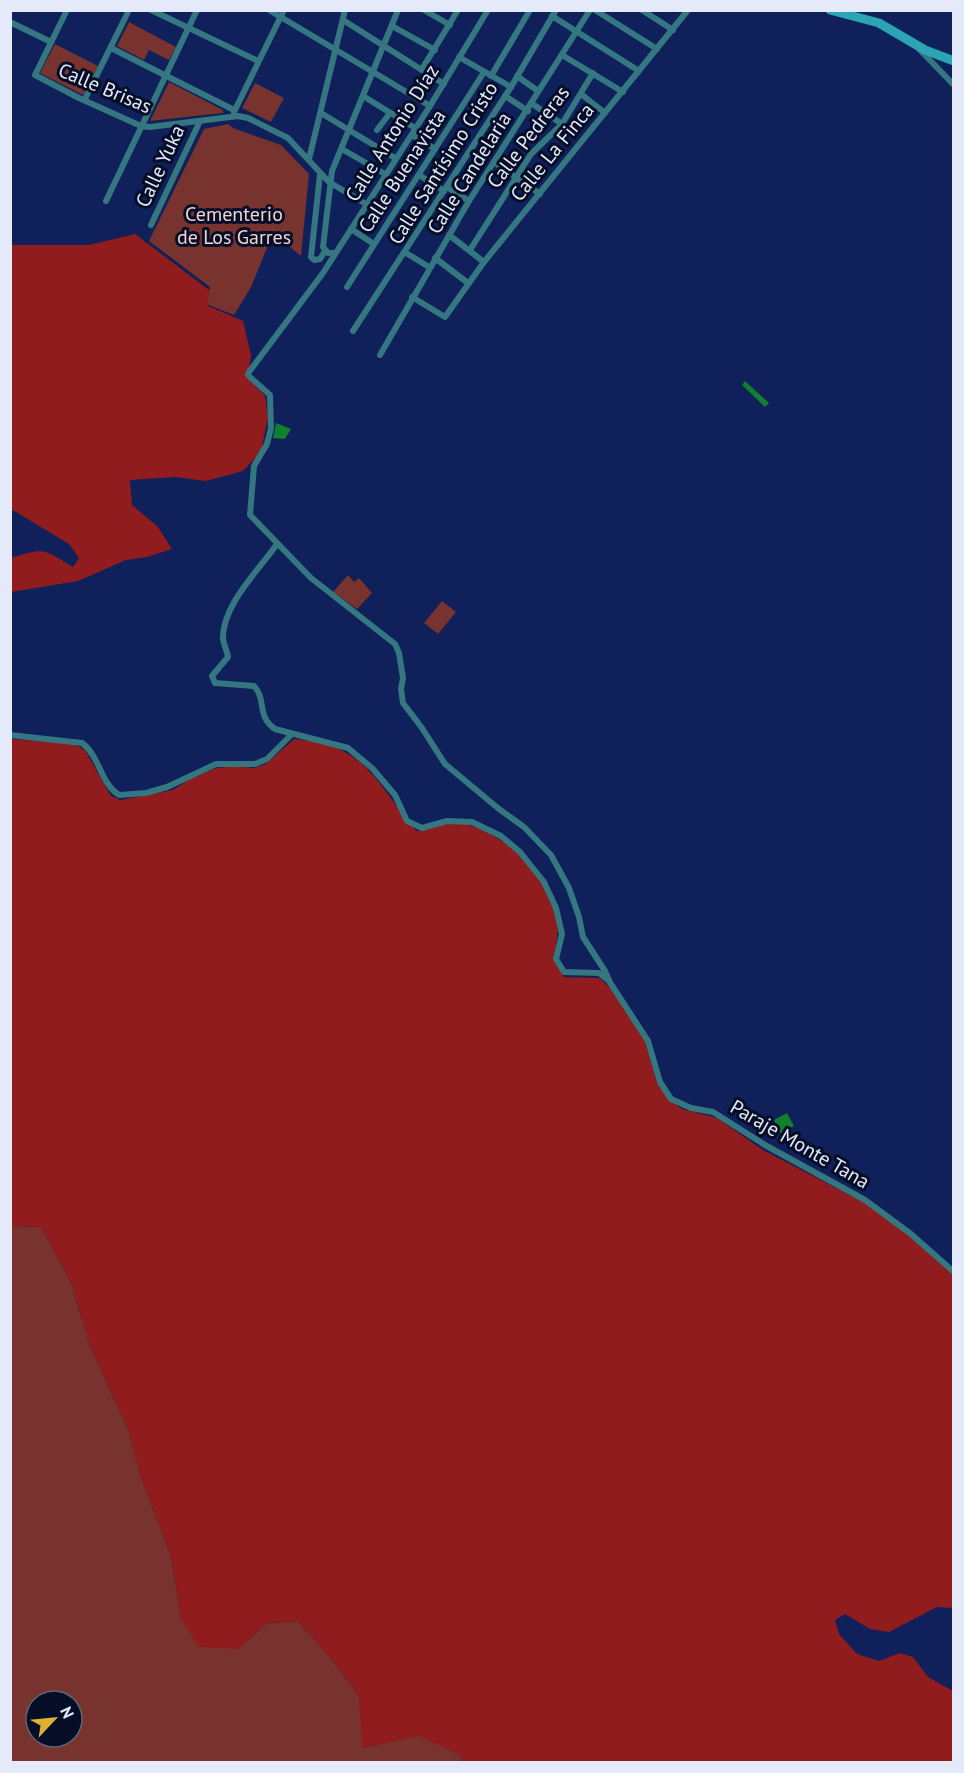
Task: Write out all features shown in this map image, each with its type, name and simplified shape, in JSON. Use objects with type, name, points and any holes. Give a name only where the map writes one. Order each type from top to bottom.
[{"type":"main road","points":[[832,11],[879,23],[914,44],[950,60]]},
{"type":"street","points":[[51,42],[67,10]]},
{"type":"street","points":[[85,99],[129,10]]},
{"type":"street","points":[[151,10],[258,62]]},
{"type":"street","points":[[106,201],[197,10]]},
{"type":"street","points":[[269,10],[282,14],[430,106]]},
{"type":"street","points":[[309,159],[345,10]]},
{"type":"street","points":[[335,253],[328,253],[322,247],[329,182],[398,10]]},
{"type":"street","points":[[424,10],[450,25]]},
{"type":"street","points":[[422,69],[458,10]]},
{"type":"street","points":[[491,76],[530,10]]},
{"type":"street","name":"Calle Candelaria","points":[[380,355],[469,201],[590,10]]},
{"type":"street","points":[[595,10],[657,50]]},
{"type":"street","points":[[642,10],[673,30]]},
{"type":"street","name":"Calle La Finca","points":[[412,297],[445,317],[484,262],[688,10]]},
{"type":"street","name":"Calle Antonio Díaz","points":[[249,372],[324,270],[351,229],[444,84],[486,11]]},
{"type":"street","points":[[554,13],[639,70]]},
{"type":"street","name":"Calle Santísimo Cristo","points":[[353,331],[406,253],[511,87],[554,13]]},
{"type":"street","points":[[234,113],[282,14]]},
{"type":"street","points":[[343,20],[444,84]]},
{"type":"street","name":"Calle Brisas","points":[[10,22],[51,42],[35,75],[141,126],[200,122],[234,113]]},
{"type":"street","points":[[392,26],[435,50]]},
{"type":"street","points":[[914,44],[954,85]]},
{"type":"street","points":[[111,48],[234,113],[288,138],[329,182],[366,204]]},
{"type":"street","points":[[562,55],[623,92]]},
{"type":"street","points":[[459,57],[511,87]]},
{"type":"street","points":[[939,70],[939,63],[950,60]]},
{"type":"street","name":"Calle Buenavista","points":[[347,287],[484,72]]},
{"type":"street","name":"Calle Pedreras","points":[[470,250],[531,154],[562,124],[593,73]]},
{"type":"street","points":[[517,76],[538,91]]},
{"type":"street","points":[[581,94],[605,113]]},
{"type":"street","points":[[363,96],[390,113],[435,149]]},
{"type":"street","points":[[505,96],[528,111]]},
{"type":"street","points":[[531,103],[562,124]]},
{"type":"street","points":[[321,113],[395,158]]},
{"type":"street","points":[[377,130],[390,113]]},
{"type":"street","name":"Calle Yuka","points":[[151,225],[200,122]]},
{"type":"street","points":[[342,149],[385,174]]},
{"type":"street","points":[[494,162],[540,194]]},
{"type":"street","points":[[320,174],[310,250],[311,257],[317,260],[324,270]]},
{"type":"street","points":[[419,175],[469,201]]},
{"type":"street","points":[[351,229],[374,244]]},
{"type":"street","points":[[449,235],[484,262]]},
{"type":"street","points":[[317,260],[325,251]]},
{"type":"street","points":[[406,253],[429,267]]},
{"type":"street","points":[[435,258],[468,283]]},
{"type":"street","name":"Paraje Monte Tana","points":[[249,372],[248,375],[270,395],[271,428],[267,444],[254,465],[250,515],[311,578],[395,644],[399,653],[403,678],[401,689],[403,704],[422,728],[445,764],[524,827],[551,855],[569,888],[583,937],[648,1041],[660,1082],[671,1099],[691,1108],[713,1112],[765,1145],[865,1200],[911,1234],[954,1272]]},
{"type":"street","points":[[277,544],[234,603],[224,628],[223,639],[228,657],[212,676],[215,683],[254,686],[259,691],[265,721],[275,729],[348,748],[372,768],[395,795],[407,821],[422,828],[447,821],[472,822],[501,836],[520,852],[544,882],[556,908],[562,934],[556,959],[564,972],[598,973],[609,981]]},
{"type":"street","points":[[10,735],[82,743],[89,748],[114,792],[119,795],[128,795],[167,787],[216,764],[255,764],[267,759],[292,734]]},
{"type":"green space","points":[[129,22],[176,47],[169,60],[149,50],[144,60],[117,46]]},
{"type":"green space","points":[[55,44],[98,66],[83,95],[40,73]]},
{"type":"green space","points":[[169,82],[223,110],[223,113],[150,121]]},
{"type":"green space","points":[[255,83],[284,98],[271,122],[242,108]]},
{"type":"green space","name":"Cementerio de Los Garres","points":[[228,124],[233,128],[281,145],[309,174],[301,256],[273,233],[251,287],[234,315],[206,304],[210,287],[149,241],[204,129]]},
{"type":"green space","points":[[348,575],[354,582],[359,578],[372,593],[357,609],[333,592]]},
{"type":"green space","points":[[442,601],[456,612],[438,634],[424,623]]},
{"type":"green space","points":[[11,1226],[41,1227],[71,1282],[90,1346],[128,1429],[140,1474],[171,1556],[181,1619],[238,1649],[267,1623],[298,1621],[329,1656],[359,1696],[363,1748],[420,1735],[460,1755],[463,1762],[11,1762]]},
{"type":"shaded area","points":[[135,234],[209,290],[208,306],[243,321],[251,355],[248,379],[265,396],[268,417],[261,452],[243,471],[206,481],[175,477],[130,480],[132,505],[158,527],[172,549],[147,557],[126,560],[78,581],[11,592],[11,558],[38,551],[49,553],[73,567],[79,558],[69,544],[11,509],[11,245],[89,245]]},
{"type":"shaded area","points":[[745,381],[769,403],[765,407],[742,385]]},
{"type":"shaded area","points":[[276,423],[291,429],[285,439],[273,438]]},
{"type":"shaded area","points":[[11,739],[74,744],[85,750],[111,796],[121,800],[173,790],[190,779],[216,768],[236,766],[254,768],[266,764],[294,739],[311,741],[337,749],[359,761],[378,781],[417,831],[453,823],[464,824],[487,832],[522,856],[540,879],[556,915],[558,929],[555,954],[564,977],[600,978],[610,988],[644,1037],[657,1083],[675,1104],[682,1109],[717,1118],[763,1150],[863,1202],[899,1227],[953,1275],[953,1608],[937,1607],[889,1632],[870,1629],[845,1614],[835,1620],[839,1634],[857,1654],[879,1661],[900,1653],[913,1657],[928,1677],[953,1691],[953,1762],[463,1762],[460,1755],[420,1736],[362,1748],[359,1696],[329,1656],[298,1621],[267,1623],[238,1649],[199,1647],[181,1619],[171,1556],[140,1474],[128,1429],[90,1346],[71,1282],[41,1227],[11,1226]]},
{"type":"shaded area","points":[[787,1113],[794,1126],[780,1133],[774,1120]]}]
